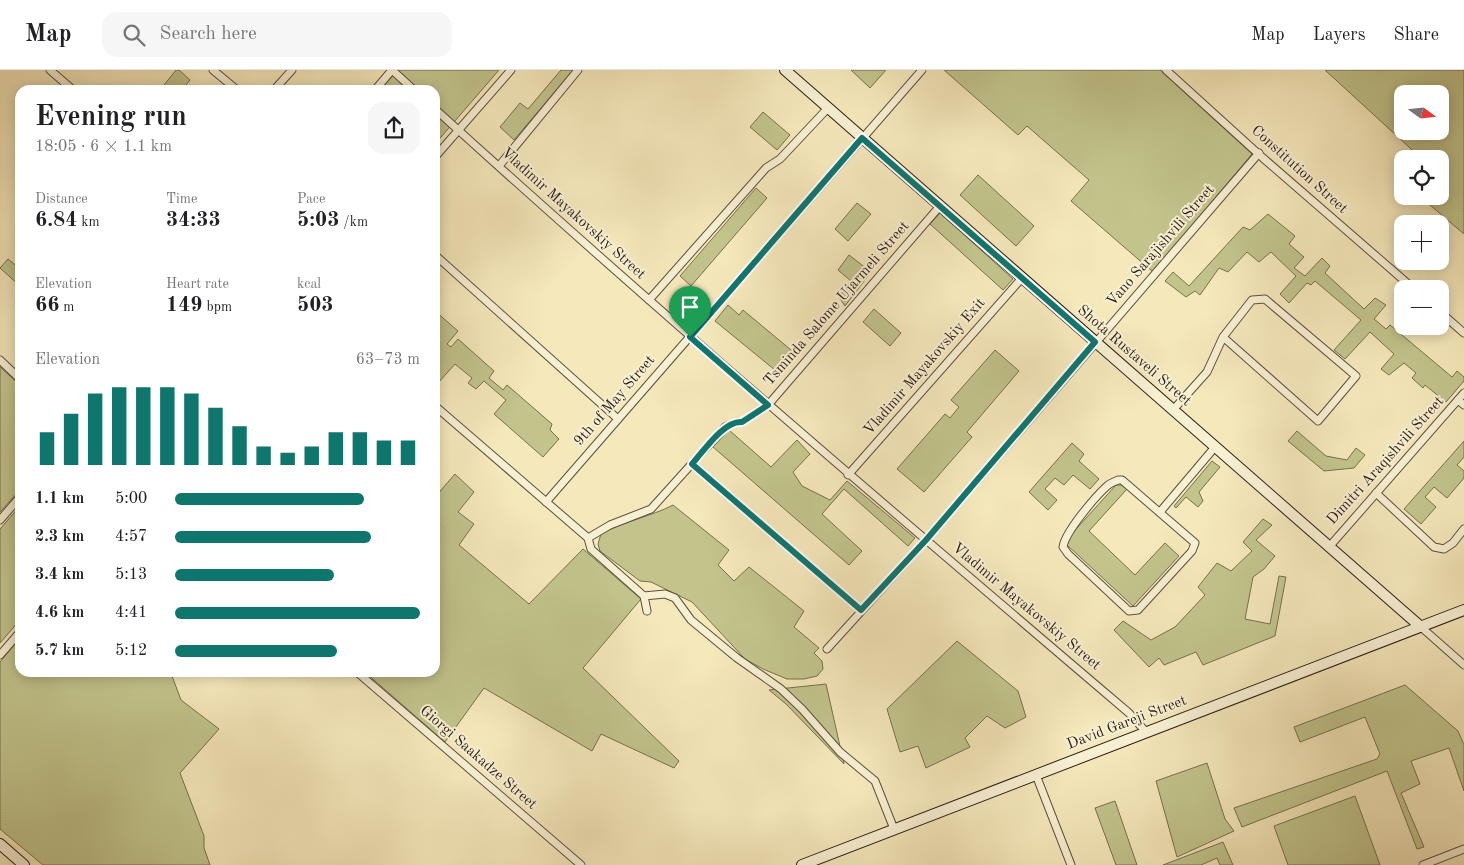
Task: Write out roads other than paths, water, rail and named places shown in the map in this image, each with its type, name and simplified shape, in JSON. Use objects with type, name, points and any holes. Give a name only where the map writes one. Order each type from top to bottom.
[{"type":"street","points":[[50,70],[67,85]]},
{"type":"street","points":[[213,70],[231,85]]},
{"type":"street","points":[[278,85],[292,70]]},
{"type":"street","points":[[378,85],[392,70],[408,85]]},
{"type":"street","points":[[440,151],[511,70]]},
{"type":"street","points":[[499,166],[578,70]]},
{"type":"street","name":"Shota Rustaveli Street","points":[[785,70],[1464,665]]},
{"type":"street","name":"9th of May Street","points":[[546,502],[922,70]]},
{"type":"street","name":"Constitution Street","points":[[1166,70],[1404,280]]},
{"type":"street","points":[[649,300],[766,168],[780,159],[828,108]]},
{"type":"street","name":"Vladimir Mayakovskiy Street","points":[[440,114],[690,337],[848,475],[1129,713],[1146,732]]},
{"type":"street","name":"Vano Sarajishvili Street","points":[[827,649],[926,540],[1259,153]]},
{"type":"street","name":"Tsminda Salome Ujarmeli Street","points":[[588,538],[610,525],[651,509],[725,427],[742,422],[768,405],[940,206]]},
{"type":"street","points":[[440,259],[618,419]]},
{"type":"street","name":"Vladimir Mayakovskiy Exit","points":[[848,475],[1022,278]]},
{"type":"street","points":[[1173,410],[1207,372],[1223,337],[1252,300],[1265,299],[1356,376],[1318,421],[1223,337]]},
{"type":"street","points":[[1449,320],[1464,333]]},
{"type":"street","points":[[0,360],[15,374]]},
{"type":"street","name":"Dimitri Araqishvili Street","points":[[1328,547],[1461,403],[1464,393]]},
{"type":"street","points":[[440,410],[588,538],[591,549],[644,596],[647,611]]},
{"type":"street","points":[[1160,512],[1215,447]]},
{"type":"street","points":[[692,464],[861,610]]},
{"type":"street","points":[[1118,480],[1122,480],[1160,512],[1195,543],[1192,551],[1138,610],[1129,611],[1068,554],[1063,547],[1064,540],[1067,533],[1108,484],[1118,480]]},
{"type":"street","points":[[1376,493],[1434,547],[1444,549],[1453,543],[1464,529]]},
{"type":"street","points":[[0,520],[15,503]]},
{"type":"street","points":[[644,596],[666,594],[675,598],[691,620],[737,658],[781,690],[802,709],[840,752],[875,781],[894,829]]},
{"type":"street","name":"David Gareji Street","points":[[802,865],[1464,610]]},
{"type":"street","points":[[0,656],[15,638]]},
{"type":"street","name":"Giorgi Saakadze Street","points":[[363,677],[581,865]]},
{"type":"street","points":[[1036,775],[1071,865]]},
{"type":"street","points":[[0,844],[24,865]]},
{"type":"street","points":[[1423,865],[1464,849]]}]
